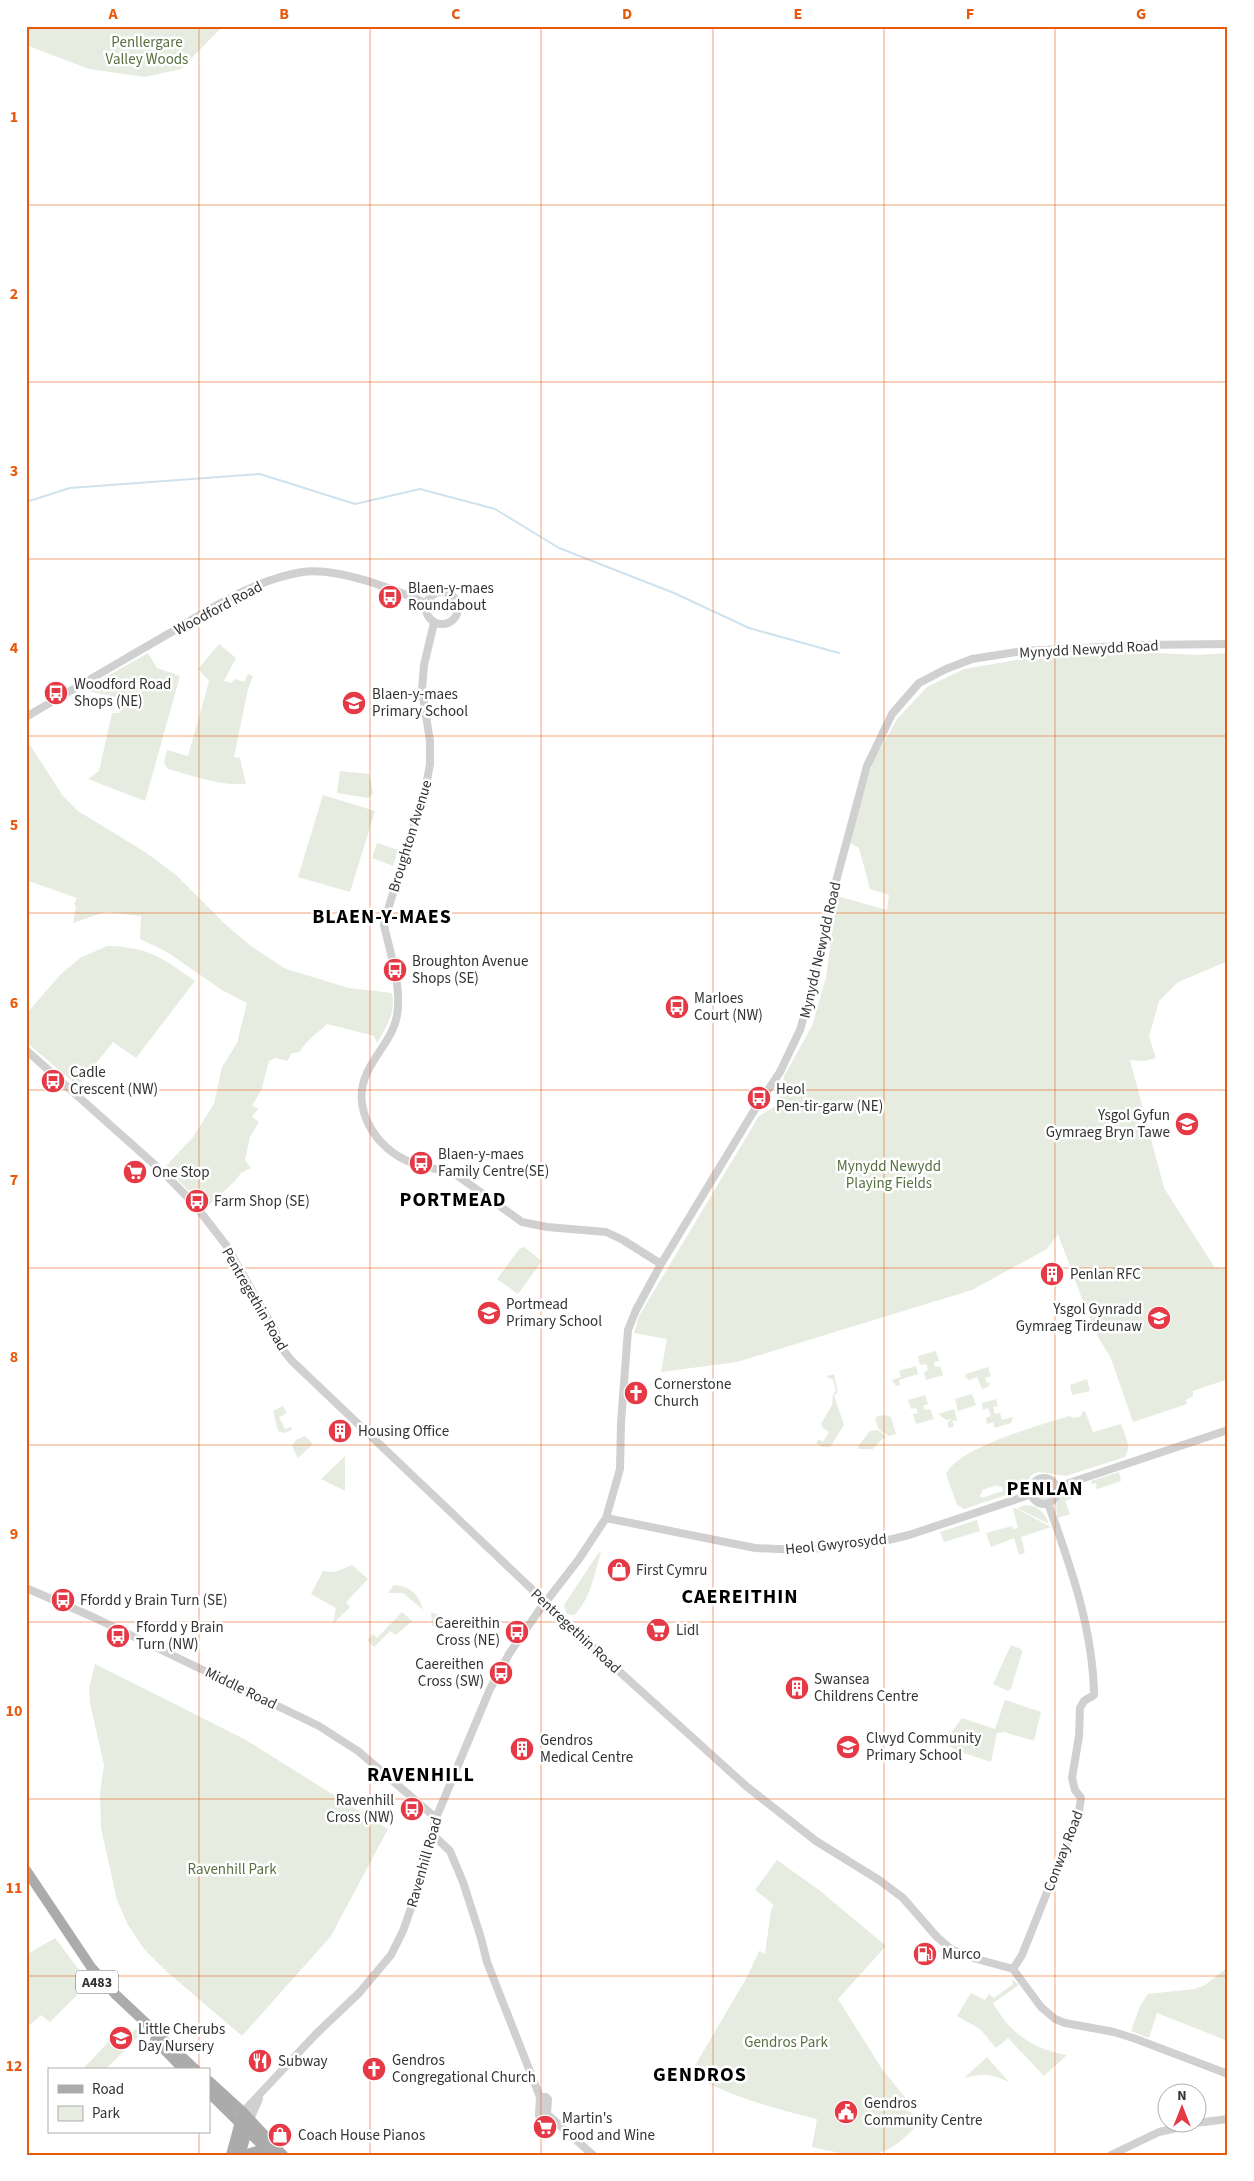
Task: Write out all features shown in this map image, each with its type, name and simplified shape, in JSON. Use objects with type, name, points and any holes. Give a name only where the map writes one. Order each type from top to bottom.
[{"type":"main road","name":"A483","points":[[26,1870],[91,1967],[115,1994],[194,2068]]},
{"type":"main road","name":"A483","points":[[26,1882],[76,1956],[96,1981],[182,2068]]},
{"type":"main road","points":[[210,2082],[245,2121],[271,2155]]},
{"type":"main road","points":[[210,2094],[245,2121],[283,2155]]},
{"type":"main road","points":[[231,2155],[245,2121]]},
{"type":"main road","points":[[245,2121],[241,2155],[257,2151],[271,2155]]},
{"type":"street","name":"Woodford Road","points":[[26,717],[197,616],[273,580],[302,572],[326,572],[384,586],[426,603]]},
{"type":"street","points":[[440,592],[450,594],[456,601],[457,613],[455,618],[445,624],[434,623],[426,615],[426,603],[432,595],[440,592]]},
{"type":"street","name":"Broughton Avenue","points":[[434,623],[424,665],[422,690],[430,742],[430,764],[421,805],[384,925],[398,1001],[397,1017],[393,1028],[366,1073],[362,1091],[363,1108],[370,1130],[387,1148],[410,1162],[458,1176],[522,1222],[547,1227],[606,1232],[623,1240],[661,1264]]},
{"type":"street","name":"Mynydd Newydd Road","points":[[546,1603],[606,1518],[620,1470],[621,1423],[628,1330],[636,1310],[661,1264],[752,1114],[780,1072],[800,1030],[815,977],[834,885],[867,766],[892,714],[919,683],[946,669],[972,659],[1022,651],[1140,645],[1228,644]]},
{"type":"street","name":"Pentregethin Road","points":[[26,1050],[164,1172],[195,1205],[226,1246],[276,1333],[279,1345],[292,1361],[546,1603],[746,1786],[816,1841],[880,1880],[903,1898],[937,1937],[951,1949],[966,1956],[1014,1969]]},
{"type":"street","points":[[1057,1487],[1228,1430]]},
{"type":"street","points":[[1048,1478],[1057,1487],[1056,1495],[1048,1503],[1037,1501],[1032,1494],[1033,1484],[1039,1479],[1048,1478]]},
{"type":"street","name":"Heol Gwyrosydd","points":[[606,1518],[755,1548],[801,1550],[880,1542],[909,1535],[1032,1494]]},
{"type":"street","name":"Conway Road","points":[[1014,1969],[1022,1955],[1077,1818],[1081,1798],[1075,1790],[1072,1778],[1080,1708],[1084,1701],[1094,1695],[1084,1612],[1048,1503]]},
{"type":"street","name":"Middle Road","points":[[26,1588],[93,1617],[319,1726],[358,1751],[436,1818]]},
{"type":"street","name":"Ravenhill Road","points":[[245,2121],[262,2092],[360,1992],[391,1955],[411,1908],[436,1818],[490,1690],[510,1654],[546,1603]]},
{"type":"street","points":[[432,1834],[450,1851],[457,1866],[487,1962],[540,2097],[539,2115],[547,2114],[593,2155]]},
{"type":"street","points":[[1014,1969],[1041,2007],[1055,2019],[1065,2023],[1114,2032],[1228,2074]]},
{"type":"street","points":[[1206,2122],[1228,2119]]},
{"type":"street","points":[[1111,2155],[1156,2133]]},
{"type":"green space","name":"Penllergare Valley Woods","points":[[26,26],[223,26],[181,69],[145,77],[89,69],[26,45]]},
{"type":"green space","points":[[219,644],[236,658],[224,681],[231,683],[235,679],[244,682],[248,674],[253,676],[248,689],[234,757],[240,758],[246,784],[207,780],[168,769],[164,763],[167,750],[188,756],[209,681],[198,669]]},
{"type":"green space","name":"Mynydd Newydd Playing Fields","points":[[1117,651],[1196,655],[1228,653],[1228,961],[1178,982],[1159,1001],[1149,1037],[1156,1058],[1144,1061],[1130,1060],[1164,1188],[1215,1268],[1219,1267],[1220,1269],[1228,1266],[1228,1379],[1193,1391],[1193,1396],[1186,1400],[1187,1404],[1133,1422],[1110,1356],[1099,1339],[1058,1234],[1047,1249],[972,1290],[737,1362],[661,1372],[667,1339],[634,1333],[639,1316],[759,1116],[774,1107],[782,1091],[784,1076],[812,1026],[826,977],[837,896],[887,910],[889,895],[870,889],[859,848],[850,843],[873,761],[897,719],[927,687],[964,669],[1023,659]]},
{"type":"green space","points":[[148,653],[157,668],[180,676],[145,801],[88,779],[99,771],[112,713],[119,713],[120,708],[114,703],[116,697],[83,690]]},
{"type":"green space","points":[[26,739],[63,796],[78,811],[145,852],[175,874],[225,924],[252,947],[286,969],[349,988],[392,993],[392,1013],[377,1043],[374,1036],[327,1024],[300,1052],[292,1053],[287,1061],[276,1058],[269,1061],[261,1091],[252,1105],[258,1109],[252,1117],[259,1122],[250,1137],[245,1160],[251,1168],[241,1173],[205,1209],[166,1166],[193,1137],[214,1104],[222,1067],[237,1043],[247,1003],[222,990],[167,952],[140,939],[141,916],[105,912],[73,923],[76,907],[74,904],[77,898],[26,880]]},
{"type":"green space","points":[[340,771],[369,774],[373,793],[368,798],[337,793]]},
{"type":"green space","points":[[323,795],[375,811],[350,892],[298,877]]},
{"type":"green space","points":[[377,843],[398,850],[393,866],[372,858]]},
{"type":"green space","points":[[107,946],[145,951],[164,960],[195,981],[136,1058],[113,1042],[78,1086],[26,1042],[26,1014],[61,974],[80,958]]},
{"type":"green space","points":[[524,1247],[542,1261],[518,1294],[497,1279],[520,1248]]},
{"type":"green space","points":[[936,1351],[939,1361],[934,1362],[935,1367],[940,1366],[943,1375],[926,1380],[924,1372],[928,1370],[926,1364],[920,1365],[918,1356]]},
{"type":"green space","points":[[916,1366],[918,1374],[899,1380],[900,1385],[896,1386],[892,1380],[901,1377],[899,1371]]},
{"type":"green space","points":[[988,1367],[991,1376],[985,1378],[987,1383],[990,1382],[988,1387],[982,1389],[977,1377],[969,1380],[965,1377],[966,1374]]},
{"type":"green space","points":[[834,1374],[838,1393],[834,1395],[844,1425],[830,1447],[822,1447],[816,1443],[819,1439],[823,1442],[829,1432],[821,1424],[832,1405],[833,1394],[836,1391],[833,1379],[827,1376]]},
{"type":"green space","points":[[1087,1379],[1090,1391],[1072,1395],[1070,1385]]},
{"type":"green space","points":[[972,1394],[976,1405],[958,1411],[955,1399]]},
{"type":"green space","points":[[925,1395],[928,1404],[923,1406],[925,1410],[930,1409],[934,1419],[916,1424],[913,1414],[918,1413],[916,1408],[911,1409],[908,1400]]},
{"type":"green space","points":[[996,1399],[998,1406],[993,1407],[995,1414],[1000,1413],[1002,1420],[1013,1417],[1011,1423],[995,1428],[993,1422],[987,1424],[986,1418],[991,1416],[988,1408],[983,1410],[982,1403]]},
{"type":"green space","points":[[283,1406],[287,1413],[279,1417],[285,1429],[291,1427],[292,1430],[284,1433],[278,1431],[273,1411]]},
{"type":"green space","points":[[954,1409],[957,1420],[952,1421],[954,1426],[950,1428],[948,1427],[948,1422],[952,1419],[946,1420],[938,1414]]},
{"type":"green space","points":[[1083,1411],[1085,1411],[1093,1432],[1121,1424],[1128,1445],[1125,1457],[1066,1476],[1039,1472],[1031,1475],[1024,1489],[964,1509],[957,1505],[946,1474],[954,1464],[966,1455],[1001,1438],[1021,1431],[1069,1416],[1074,1418],[1080,1417]],"holes":[[[998,1485],[1002,1487],[1003,1491],[981,1498],[982,1490]]]},
{"type":"green space","points":[[885,1415],[891,1417],[896,1434],[889,1436],[879,1430],[875,1419],[878,1416]]},
{"type":"green space","points":[[877,1430],[887,1437],[882,1439],[873,1449],[859,1449],[858,1446],[870,1431]]},
{"type":"green space","points":[[305,1436],[313,1444],[298,1458],[292,1446],[296,1440]]},
{"type":"green space","points":[[345,1456],[345,1491],[321,1479]]},
{"type":"green space","points":[[1119,1472],[1121,1481],[1097,1489],[1095,1487],[1097,1486],[1096,1483],[1092,1484],[1091,1481]]},
{"type":"green space","points":[[1044,1481],[1051,1484],[1054,1491],[1051,1498],[1044,1501],[1037,1498],[1034,1491],[1037,1484]]},
{"type":"green space","points":[[1070,1489],[1073,1498],[1065,1501],[1070,1514],[1058,1518],[1056,1509],[1059,1497]]},
{"type":"green space","points":[[1025,1505],[1034,1506],[1040,1510],[1049,1524],[1017,1508]]},
{"type":"green space","points":[[1015,1508],[1051,1527],[1021,1537],[1025,1553],[1019,1555],[1014,1538],[991,1547],[986,1533],[1012,1526],[1013,1529],[1018,1528],[1013,1509]]},
{"type":"green space","points":[[977,1520],[980,1531],[944,1542],[940,1532]]},
{"type":"green space","points":[[599,1552],[601,1553],[588,1595],[574,1615],[567,1614],[564,1605]]},
{"type":"green space","points":[[352,1565],[368,1579],[346,1602],[350,1607],[333,1624],[336,1608],[311,1594],[323,1571],[335,1572]]},
{"type":"green space","points":[[394,1585],[405,1587],[413,1592],[419,1599],[423,1610],[403,1593],[388,1593]]},
{"type":"green space","points":[[402,1612],[412,1621],[396,1635],[390,1631],[374,1647],[367,1640],[373,1634],[377,1638]]},
{"type":"green space","points":[[431,1612],[448,1619],[447,1623],[432,1626]]},
{"type":"green space","points":[[1011,1645],[1021,1649],[1022,1652],[1011,1689],[1008,1691],[993,1684]]},
{"type":"green space","name":"Ravenhill Park","points":[[95,1664],[246,1740],[388,1829],[331,1936],[242,2036],[166,1971],[144,1949],[128,1925],[117,1900],[101,1828],[100,1793],[104,1765],[90,1703],[89,1689]]},
{"type":"green space","points":[[1005,1700],[1041,1712],[1034,1741],[1004,1732],[997,1733],[991,1762],[958,1751],[944,1743],[962,1718],[995,1729]]},
{"type":"green space","name":"Gendros Park","points":[[777,1860],[819,1890],[886,1946],[838,1999],[882,2069],[908,2101],[903,2107],[921,2120],[908,2135],[896,2145],[884,2151],[859,2155],[812,2147],[817,2119],[752,2101],[690,2074],[747,1977],[759,1951],[765,1954],[771,1910],[774,1905],[755,1890]]},
{"type":"green space","points":[[55,1938],[89,1983],[50,2022],[41,2015],[26,2028],[26,1955]]},
{"type":"green space","points":[[1228,1967],[1228,2041],[1157,2013],[1149,2038],[1131,2031],[1140,2006],[1148,1994],[1195,1989],[1205,1985]]},
{"type":"green space","points":[[1012,1979],[1019,1985],[993,2003],[1000,2014],[1023,2038],[1043,2049],[1067,2055],[1044,2076],[1008,2038],[996,2048],[980,2029],[957,2016],[971,1993],[985,2000],[989,1994],[994,1998],[1013,1984]]},
{"type":"green space","points":[[135,2029],[141,2034],[107,2068],[84,2068],[111,2039],[118,2045],[123,2040],[126,2042]]},
{"type":"green space","points":[[987,2057],[1009,2082],[987,2075],[964,2078]]},
{"type":"waterway","points":[[26,502],[70,488],[260,474],[355,504],[420,489],[495,509],[559,548],[674,593],[749,628],[839,653]]},
{"type":"place","name":"Blaen-y-maes Roundabout","points":[[390,597]]},
{"type":"place","name":"Woodford Road Shops (NE)","points":[[56,693]]},
{"type":"place","name":"Blaen-y-maes Primary School","points":[[354,703]]},
{"type":"place","name":"Broughton Avenue Shops (SE)","points":[[395,970]]},
{"type":"place","name":"Marloes Court (NW)","points":[[677,1007]]},
{"type":"place","name":"Cadle Crescent (NW)","points":[[53,1081]]},
{"type":"place","name":"Heol Pen-tir-garw (NE)","points":[[759,1098]]},
{"type":"place","name":"Ysgol Gyfun Gymraeg Bryn Tawe","points":[[1187,1124]]},
{"type":"place","name":"Blaen-y-maes Family Centre(SE)","points":[[421,1163]]},
{"type":"place","name":"One Stop","points":[[135,1172]]},
{"type":"place","name":"Farm Shop (SE)","points":[[197,1201]]},
{"type":"place","name":"Penlan RFC","points":[[1052,1274]]},
{"type":"place","name":"Portmead Primary School","points":[[489,1313]]},
{"type":"place","name":"Ysgol Gynradd Gymraeg Tirdeunaw","points":[[1159,1318]]},
{"type":"place","name":"Cornerstone Church","points":[[636,1393]]},
{"type":"place","name":"Housing Office","points":[[340,1431]]},
{"type":"place","name":"First Cymru","points":[[619,1570]]},
{"type":"place","name":"Ffordd y Brain Turn (SE)","points":[[63,1600]]},
{"type":"place","name":"Lidl","points":[[658,1630]]},
{"type":"place","name":"Caereithin Cross (NE)","points":[[517,1632]]},
{"type":"place","name":"Ffordd y Brain Turn (NW)","points":[[118,1636]]},
{"type":"place","name":"Caereithen Cross (SW)","points":[[501,1673]]},
{"type":"place","name":"Swansea Childrens Centre","points":[[797,1688]]},
{"type":"place","name":"Clwyd Community Primary School","points":[[848,1747]]},
{"type":"place","name":"Gendros Medical Centre","points":[[522,1749]]},
{"type":"place","name":"Ravenhill Cross (NW)","points":[[412,1809]]},
{"type":"place","name":"Murco","points":[[925,1954]]},
{"type":"place","name":"Little Cherubs Day Nursery","points":[[121,2038]]},
{"type":"place","name":"Subway","points":[[260,2061]]},
{"type":"place","name":"Gendros Congregational Church","points":[[374,2069]]},
{"type":"place","name":"Gendros Community Centre","points":[[846,2112]]},
{"type":"place","name":"Martin's Food and Wine","points":[[545,2127]]},
{"type":"place","name":"Coach House Pianos","points":[[280,2135]]},
{"type":"district","name":"BLAEN-Y-MAES","points":[[382,916]]},
{"type":"district","name":"PORTMEAD","points":[[453,1199]]},
{"type":"district","name":"PENLAN","points":[[1045,1488]]},
{"type":"district","name":"CAEREITHIN","points":[[740,1596]]},
{"type":"district","name":"RAVENHILL","points":[[421,1774]]},
{"type":"district","name":"GENDROS","points":[[700,2074]]}]
